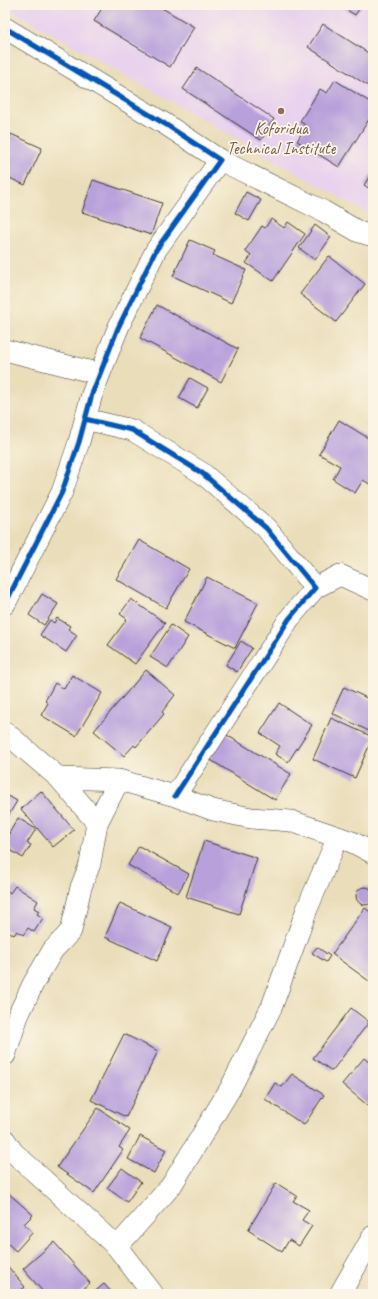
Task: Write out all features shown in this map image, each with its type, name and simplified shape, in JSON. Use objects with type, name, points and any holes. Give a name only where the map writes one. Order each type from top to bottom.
[{"type":"street","points":[[5,28],[165,124],[220,160],[323,211],[359,232],[373,236]]},
{"type":"street","points":[[5,604],[62,492],[92,394],[118,328],[156,250],[220,160]]},
{"type":"street","points":[[5,350],[100,374]]},
{"type":"street","points":[[85,419],[132,430],[202,473],[266,528],[315,588]]},
{"type":"street","points":[[175,796],[289,618],[315,588],[340,575],[373,590]]},
{"type":"street","points":[[5,732],[59,778],[97,823]]},
{"type":"street","points":[[59,778],[119,780],[175,796],[213,810],[251,818],[291,821],[352,842],[373,853]]},
{"type":"street","points":[[5,1055],[18,1016],[34,984],[53,950],[71,931],[81,887],[90,864],[97,823],[119,780]]},
{"type":"street","points":[[117,1247],[171,1186],[230,1089],[272,1006],[307,909],[338,837]]},
{"type":"street","points":[[5,1140],[13,1152],[117,1247],[153,1294]]},
{"type":"street","points":[[340,1294],[373,1236]]},
{"type":"shaded area","name":"Koforidua Technical Institute","points":[[5,5],[373,5],[373,216],[5,7]]},
{"type":"building","points":[[104,5],[157,5],[194,27],[170,67],[94,21]]},
{"type":"building","points":[[339,5],[362,5],[355,15]]},
{"type":"building","points":[[323,24],[373,56],[373,89],[308,47]]},
{"type":"building","points":[[197,68],[274,119],[261,140],[183,89]]},
{"type":"building","points":[[335,80],[373,104],[373,113],[339,167],[297,141],[306,126],[300,121],[320,89],[327,93]]},
{"type":"building","points":[[11,134],[42,148],[25,185],[5,176],[5,148]]},
{"type":"building","points":[[373,171],[373,191],[364,185]]},
{"type":"building","points":[[93,180],[162,203],[151,235],[82,212]]},
{"type":"building","points":[[246,192],[261,200],[249,221],[235,213]]},
{"type":"building","points":[[271,219],[284,228],[288,222],[305,234],[273,281],[246,263],[251,256],[245,251],[262,226],[265,228]]},
{"type":"building","points":[[315,225],[331,237],[315,260],[299,248]]},
{"type":"building","points":[[190,240],[215,251],[213,255],[246,270],[231,303],[173,276]]},
{"type":"building","points":[[329,256],[365,284],[336,322],[300,294]]},
{"type":"building","points":[[157,305],[238,349],[221,382],[140,338]]},
{"type":"building","points":[[190,378],[208,388],[197,408],[179,398]]},
{"type":"building","points":[[339,420],[373,441],[373,486],[363,480],[355,493],[333,479],[340,466],[319,454]]},
{"type":"building","points":[[139,540],[189,569],[166,608],[116,579]]},
{"type":"building","points":[[207,577],[258,603],[235,648],[184,622]]},
{"type":"building","points":[[42,594],[58,604],[44,625],[29,615]]},
{"type":"building","points":[[131,599],[165,623],[135,664],[108,645],[127,619],[120,614]]},
{"type":"building","points":[[57,618],[70,626],[68,629],[77,635],[66,652],[40,635],[50,620],[54,623]]},
{"type":"building","points":[[171,625],[188,637],[168,668],[150,657]]},
{"type":"building","points":[[241,641],[252,648],[237,672],[226,665]]},
{"type":"building","points":[[146,670],[175,695],[162,712],[164,714],[136,747],[134,745],[124,756],[94,731]]},
{"type":"building","points":[[72,675],[102,693],[76,736],[41,715],[48,703],[45,701],[55,683],[64,689]]},
{"type":"building","points":[[344,687],[373,701],[373,733],[332,713]]},
{"type":"building","points":[[279,703],[312,725],[288,762],[275,754],[280,746],[260,733]]},
{"type":"building","points":[[331,718],[373,737],[355,778],[313,759]]},
{"type":"building","points":[[225,734],[291,774],[275,800],[209,759]]},
{"type":"building","points":[[41,791],[74,830],[53,847],[21,809]]},
{"type":"building","points":[[5,794],[17,801],[5,821]]},
{"type":"building","points":[[18,818],[36,829],[27,843],[31,845],[23,858],[5,847],[5,840]]},
{"type":"building","points":[[204,841],[257,858],[239,914],[186,897]]},
{"type":"building","points":[[139,846],[189,874],[178,893],[128,865]]},
{"type":"building","points":[[15,886],[38,901],[34,908],[39,911],[37,914],[43,918],[34,932],[28,928],[23,935],[17,931],[14,935],[5,929],[5,889],[10,893]]},
{"type":"building","points":[[365,887],[371,890],[374,896],[371,902],[365,905],[359,902],[356,896],[359,890]]},
{"type":"building","points":[[120,903],[172,927],[157,961],[105,937]]},
{"type":"building","points":[[365,908],[373,914],[373,984],[332,954]]},
{"type":"building","points":[[317,947],[330,956],[326,962],[312,953]]},
{"type":"building","points":[[351,1008],[369,1022],[332,1071],[313,1058]]},
{"type":"building","points":[[124,1034],[158,1051],[126,1117],[91,1100]]},
{"type":"building","points":[[364,1058],[373,1066],[373,1110],[342,1084]]},
{"type":"building","points":[[292,1074],[324,1095],[304,1125],[265,1099],[275,1083],[282,1087]]},
{"type":"building","points":[[98,1108],[130,1130],[119,1147],[123,1150],[94,1193],[57,1167]]},
{"type":"building","points":[[140,1136],[166,1150],[154,1173],[128,1159]]},
{"type":"building","points":[[122,1168],[141,1182],[127,1202],[107,1188]]},
{"type":"building","points":[[276,1183],[297,1196],[293,1201],[309,1210],[302,1220],[312,1226],[299,1246],[289,1240],[282,1252],[248,1230]]},
{"type":"building","points":[[5,1190],[33,1215],[24,1224],[33,1232],[16,1251],[5,1241]]},
{"type":"building","points":[[54,1242],[90,1283],[77,1294],[45,1294],[23,1269]]},
{"type":"building","points":[[5,1263],[25,1287],[17,1294],[5,1294]]},
{"type":"building","points":[[104,1284],[113,1294],[92,1294]]},
{"type":"cycle path","points":[[5,28],[165,124],[220,160],[156,250],[118,328],[92,394],[79,442],[62,492],[5,604]]},
{"type":"cycle path","points":[[85,419],[132,430],[202,473],[266,528],[315,588],[289,619],[175,796]]},
{"type":"place","name":"Koforidua Technical Institute","points":[[281,111]]}]
